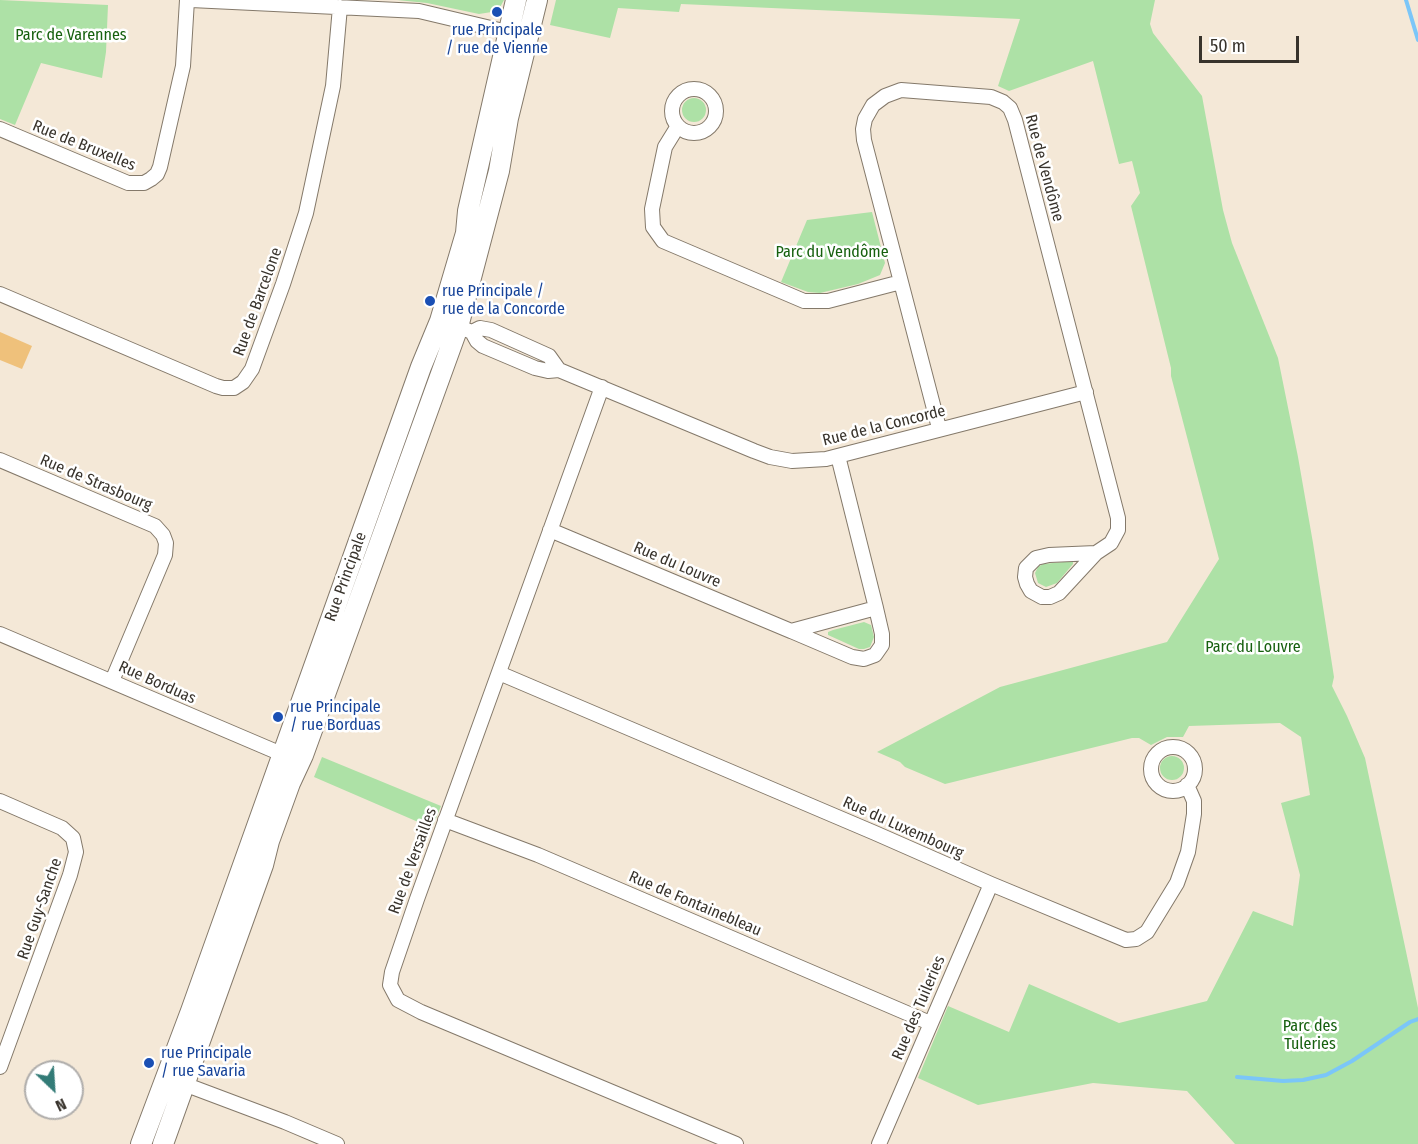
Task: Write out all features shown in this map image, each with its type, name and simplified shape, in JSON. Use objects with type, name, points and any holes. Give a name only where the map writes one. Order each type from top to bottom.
[{"type":"street","points":[[189,0],[419,11],[518,34]]},
{"type":"street","name":"Rue de Bruxelles","points":[[0,129],[128,183],[144,183],[151,179],[157,174],[160,166],[183,66],[189,0]]},
{"type":"street","name":"Rue Principale","points":[[516,0],[518,34]]},
{"type":"street","name":"Rue Principale","points":[[141,1144],[291,758],[422,367],[457,327],[468,211],[518,34],[537,0]]},
{"type":"street","name":"Rue de Barcelone","points":[[0,294],[216,386],[229,389],[243,382],[252,369],[306,213],[333,86],[340,7]]},
{"type":"street","name":"Rue de Vendôme","points":[[939,428],[864,140],[863,129],[868,111],[879,100],[902,90],[991,97],[1010,108],[1118,518],[1116,538],[1106,548],[1096,553],[1054,596],[1046,598],[1038,596],[1027,584],[1026,568],[1036,558],[1049,555],[1096,553]]},
{"type":"street","points":[[678,126],[665,147],[652,209],[653,227],[663,241],[804,301],[828,301],[901,282]]},
{"type":"street","name":"Rue de la Concorde","points":[[457,327],[483,346],[535,368],[548,371],[559,370],[770,457],[792,461],[838,456],[939,428],[1086,392]]},
{"type":"street","name":"Rue de Versailles","points":[[602,387],[392,972],[390,985],[396,998],[403,1004],[736,1144]]},
{"type":"street","name":"Rue du Louvre","points":[[550,530],[852,657],[864,659],[875,655],[882,645],[882,634],[838,456]]},
{"type":"street","name":"Rue de Strasbourg","points":[[0,460],[155,526],[163,535],[166,543],[165,555],[112,681]]},
{"type":"street","points":[[791,631],[876,609]]},
{"type":"street","name":"Rue Borduas","points":[[0,634],[291,758]]},
{"type":"street","name":"Rue du Luxembourg","points":[[499,673],[1126,940],[1142,936],[1152,926],[1178,883],[1188,852],[1194,814],[1194,801],[1187,786]]},
{"type":"street","name":"Rue Principale","points":[[163,1144],[263,865],[286,793],[291,758]]},
{"type":"street","name":"Rue Guy-Sanche","points":[[0,801],[62,828],[70,834],[76,846],[70,875],[0,1067]]},
{"type":"street","name":"Rue de Fontainebleau","points":[[446,820],[538,855],[930,1023]]},
{"type":"street","name":"Rue des Tuileries","points":[[879,1144],[990,884]]},
{"type":"street","points":[[166,1077],[337,1144]]},
{"type":"green space","name":"Parc de Varennes","points":[[0,0],[108,5],[106,52],[102,78],[41,63],[15,125],[0,119]]},
{"type":"green space","points":[[397,0],[504,0],[498,11],[479,14],[427,3]]},
{"type":"green space","points":[[556,0],[1155,0],[1150,24],[1153,33],[1202,96],[1223,210],[1232,243],[1278,358],[1313,543],[1334,677],[1332,686],[1365,758],[1418,1008],[1418,1144],[1235,1144],[1187,1091],[1093,1083],[978,1105],[918,1078],[948,1006],[1009,1032],[1029,984],[1119,1023],[1207,1001],[1253,911],[1293,926],[1300,875],[1281,803],[1310,795],[1301,737],[1280,723],[1189,726],[1183,737],[1167,737],[1151,745],[1139,738],[1132,738],[945,784],[877,752],[1000,687],[1167,642],[1219,559],[1171,376],[1171,368],[1131,206],[1140,193],[1132,161],[1119,164],[1093,61],[1009,91],[998,86],[1020,19],[681,4],[679,12],[618,8],[610,38],[550,25]]},
{"type":"green space","points":[[694,98],[702,102],[706,110],[702,118],[694,122],[686,118],[682,110],[686,102]]},
{"type":"green space","name":"Parc du Vendôme","points":[[872,212],[885,263],[880,275],[858,284],[820,293],[808,292],[781,282],[807,220]]},
{"type":"green space","points":[[1073,561],[1057,583],[1046,587],[1038,583],[1035,573],[1038,567],[1043,564]]},
{"type":"green space","points":[[864,622],[871,625],[874,637],[870,647],[859,649],[828,635],[828,632],[833,630]]},
{"type":"green space","points":[[1172,756],[1180,760],[1184,768],[1180,776],[1172,780],[1164,776],[1160,768],[1164,760]]},
{"type":"green space","points":[[322,757],[441,806],[432,828],[314,777]]},
{"type":"building","points":[[0,332],[32,346],[22,369],[0,360]]},
{"type":"waterway","points":[[1406,0],[1418,40]]},
{"type":"waterway","points":[[1237,1077],[1283,1081],[1326,1075],[1418,1019]]},
{"type":"place","name":"rue Principale / rue de Vienne","points":[[497,12]]},
{"type":"place","name":"rue Principale / rue de la Concorde","points":[[430,301]]},
{"type":"place","name":"rue Principale / rue Borduas","points":[[278,717]]},
{"type":"place","name":"rue Principale / rue Savaria","points":[[149,1063]]},
{"type":"park label","name":"Parc du Louvre","points":[[1253,648]]},
{"type":"park label","name":"Parc des Tuleries","points":[[1310,1036]]}]
